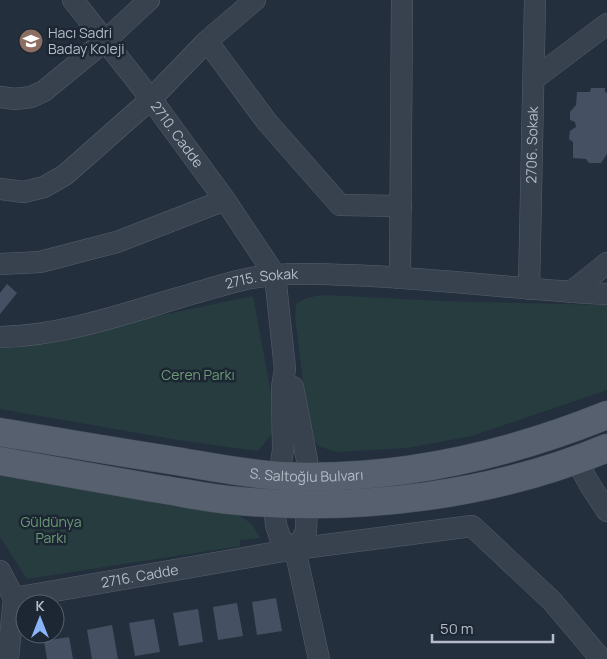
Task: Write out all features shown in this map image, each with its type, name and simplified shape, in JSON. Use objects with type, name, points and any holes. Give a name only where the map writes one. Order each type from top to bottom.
[{"type":"main road","name":"S. Saltoğlu Bulvarı","points":[[0,432],[209,467],[280,476],[308,476],[385,472],[468,460],[524,445],[607,415]]},
{"type":"main road","name":"S. Saltoğlu Bulvarı","points":[[0,461],[237,501],[306,505],[369,502],[460,490],[516,478],[576,460],[607,448]]},
{"type":"street","name":"2710. Cadde","points":[[73,0],[151,99],[225,200],[275,274]]},
{"type":"street","points":[[0,97],[16,99],[44,91],[106,40],[149,0]]},
{"type":"street","points":[[0,189],[24,192],[44,187],[65,175],[151,99],[207,41],[255,0]]},
{"type":"street","points":[[400,278],[402,0]]},
{"type":"street","name":"2706. Sokak","points":[[529,289],[535,0]]},
{"type":"street","points":[[534,79],[607,24]]},
{"type":"street","points":[[207,41],[267,122],[340,205],[400,206]]},
{"type":"street","points":[[0,264],[40,262],[117,242],[225,200]]},
{"type":"street","points":[[571,292],[607,263]]},
{"type":"street","points":[[275,274],[286,369],[282,387],[283,450],[274,504],[276,525],[281,540],[295,549],[319,659]]},
{"type":"street","name":"2715. Sokak","points":[[0,337],[50,331],[110,318],[239,281],[275,274],[324,274],[400,278],[607,294]]},
{"type":"street","points":[[286,369],[293,383],[308,460],[305,536],[295,549]]},
{"type":"street","points":[[607,457],[576,460],[607,511]]},
{"type":"street","name":"2716. Cadde","points":[[7,603],[295,549],[472,526],[552,600],[600,659]]},
{"type":"street","points":[[0,571],[7,603],[8,659]]},
{"type":"green space","points":[[326,295],[440,301],[607,305],[607,390],[472,436],[407,448],[337,452],[318,446],[309,431],[295,316],[296,304],[310,297]]},
{"type":"green space","name":"Ceren Parkı","points":[[253,296],[273,404],[272,434],[258,451],[178,440],[0,409],[0,349]]},
{"type":"green space","name":"Güldünya Parkı","points":[[0,476],[237,514],[252,524],[260,538],[240,540],[240,546],[27,579],[0,537]]},
{"type":"building","points":[[591,88],[605,88],[607,93],[607,154],[601,163],[589,163],[586,159],[573,158],[573,142],[569,139],[570,131],[576,127],[575,122],[570,120],[570,112],[576,105],[577,92],[590,92]]},
{"type":"building","points":[[7,284],[17,293],[0,314],[0,293]]},
{"type":"building","points":[[276,598],[282,631],[257,635],[252,602]]},
{"type":"building","points":[[237,603],[243,636],[218,640],[213,607]]},
{"type":"building","points":[[198,609],[203,642],[179,646],[173,613]]},
{"type":"building","points":[[154,619],[160,652],[135,656],[129,623]]},
{"type":"building","points":[[112,625],[118,659],[92,659],[87,630]]},
{"type":"building","points":[[69,637],[73,659],[47,659],[44,644],[65,644],[65,638]]},
{"type":"place","name":"Hacı Sadri Baday Koleji","points":[[31,41]]}]
